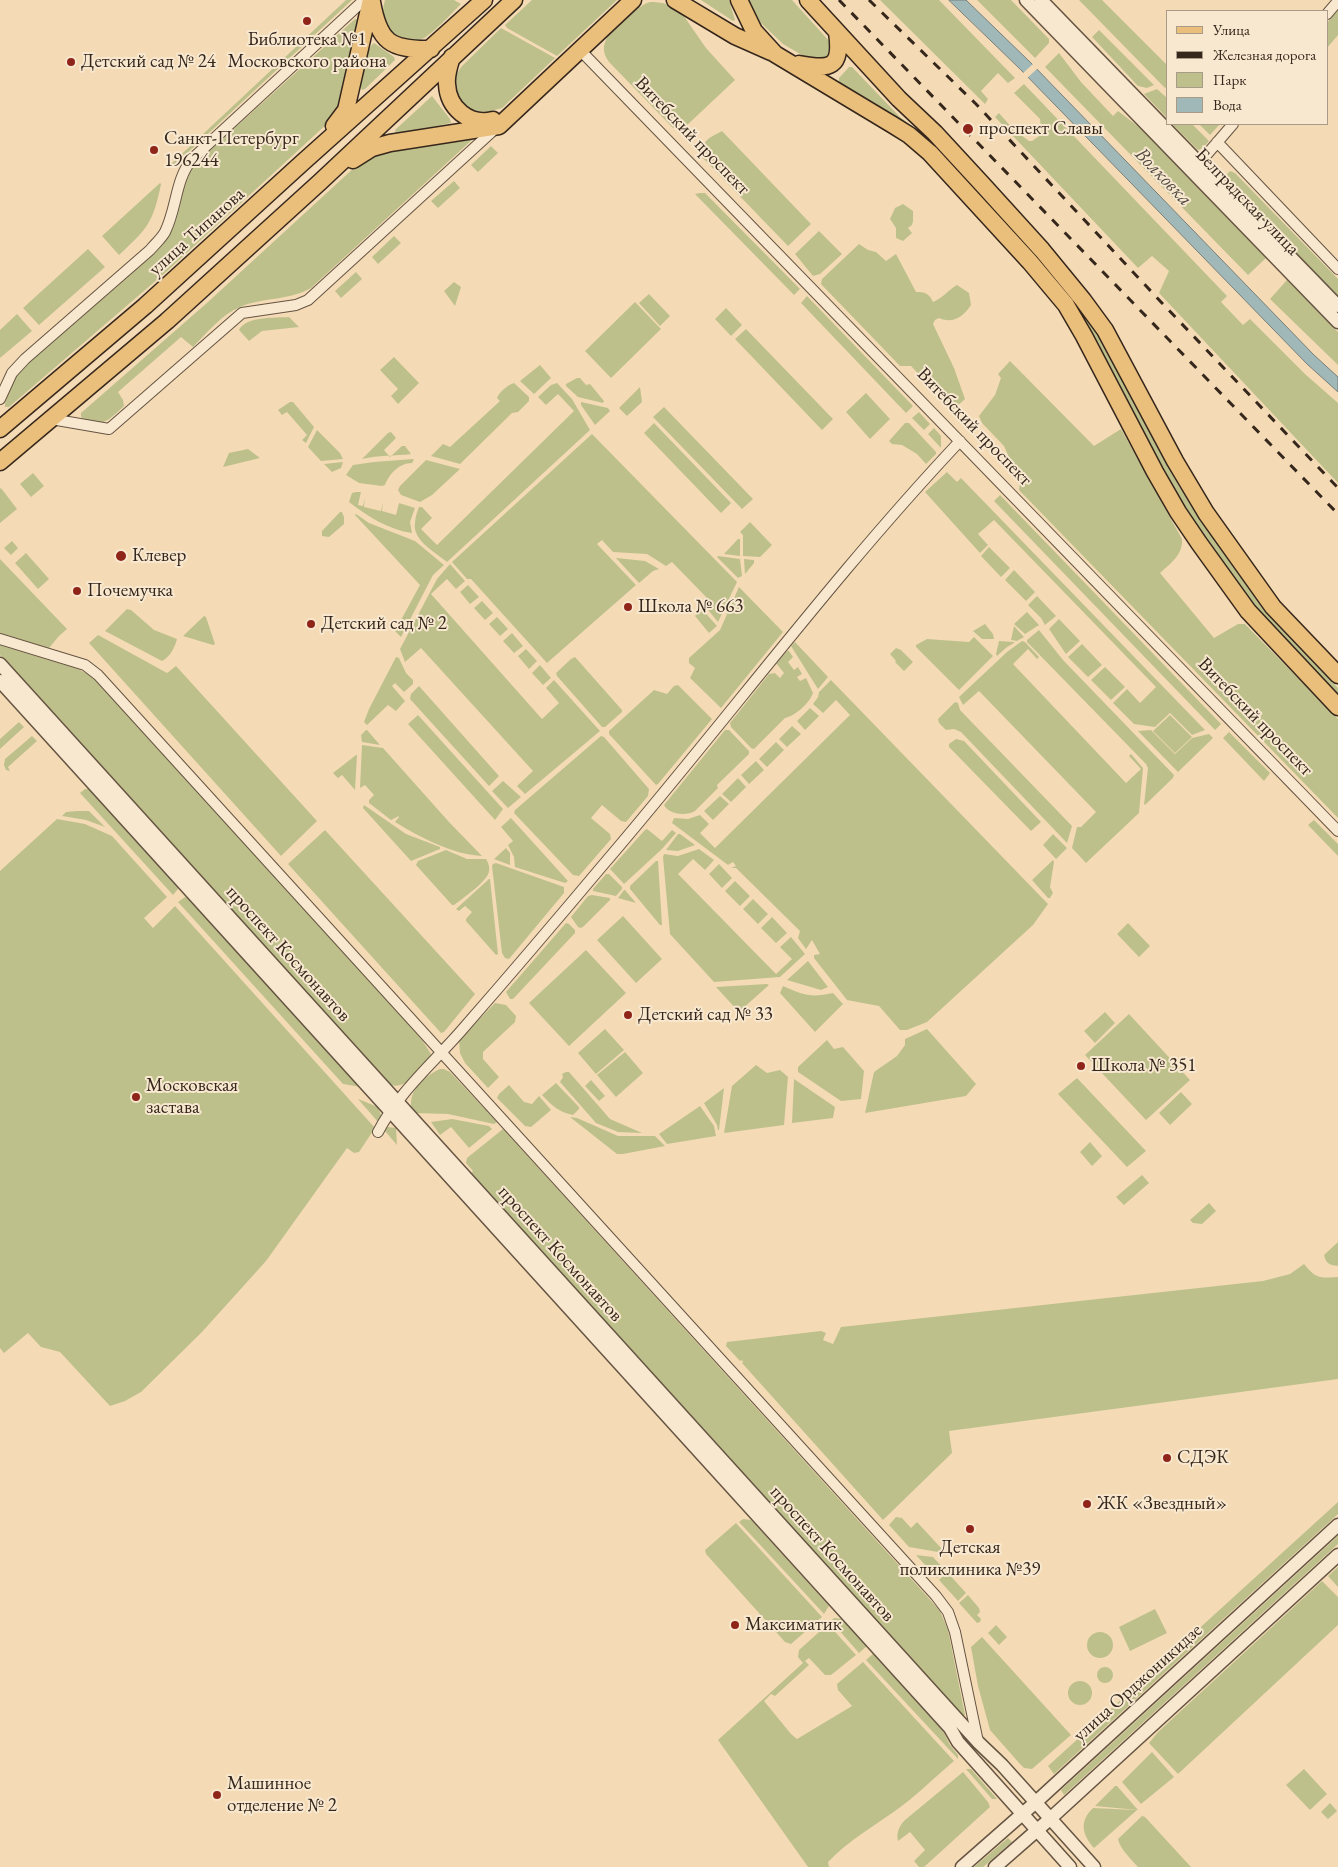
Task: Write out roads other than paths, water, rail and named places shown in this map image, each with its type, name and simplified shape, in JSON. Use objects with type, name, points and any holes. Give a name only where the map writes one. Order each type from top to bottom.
[{"type":"main road","points":[[371,0],[378,29],[389,41],[402,48],[431,49]]},
{"type":"main road","points":[[302,163],[307,150],[338,122],[346,110],[371,0]]},
{"type":"main road","name":"улица Типанова","points":[[0,429],[145,306],[484,0]]},
{"type":"main road","points":[[0,462],[167,321],[320,182],[514,0]]},
{"type":"main road","points":[[320,182],[333,179],[356,157],[381,145],[503,120],[634,0]]},
{"type":"main road","points":[[675,0],[692,6],[735,36],[782,58],[892,125],[918,143],[944,167],[1055,291],[1076,320],[1155,472],[1178,512],[1199,543],[1248,611],[1338,707]]},
{"type":"main road","points":[[739,0],[754,31],[782,58],[816,68],[828,67],[838,55],[837,32]]},
{"type":"main road","points":[[808,0],[899,100],[935,133],[983,185],[1042,250],[1083,300],[1106,330],[1175,461],[1206,514],[1270,603],[1338,675]]},
{"type":"main road","points":[[452,57],[447,76],[447,87],[450,99],[456,109],[465,116],[476,120],[503,120]]},
{"type":"street","name":"улица Типанова","points":[[0,399],[15,369],[164,234],[184,170],[192,159],[364,0]]},
{"type":"street","name":"Белградская улица","points":[[1026,0],[1338,306]]},
{"type":"street","name":"Белградская улица","points":[[1041,0],[1338,322]]},
{"type":"street","points":[[1328,13],[1338,1]]},
{"type":"street","name":"Витебский проспект","points":[[580,50],[1338,831]]},
{"type":"street","points":[[51,420],[109,428],[242,313],[296,305],[315,296],[503,120]]},
{"type":"street","points":[[1196,167],[1232,125]]},
{"type":"street","points":[[1217,142],[1338,269]]},
{"type":"street","points":[[378,1132],[394,1107],[603,866],[791,636],[902,504],[960,441]]},
{"type":"street","points":[[0,639],[85,664],[98,675],[943,1606],[948,1612],[955,1632],[978,1743]]},
{"type":"street","name":"проспект Космонавтов","points":[[0,664],[950,1728],[958,1742],[1070,1867]]},
{"type":"street","name":"проспект Космонавтов","points":[[0,681],[978,1743],[1002,1764],[1094,1867]]},
{"type":"street","name":"улица Орджоникидзе","points":[[962,1867],[1036,1802],[1338,1525]]},
{"type":"street","points":[[995,1867],[1338,1555]]},
{"type":"water","name":"Волковка","points":[[949,0],[966,0],[1030,62],[1314,355],[1338,377],[1338,392],[1307,364],[1021,70]]},
{"type":"railway","points":[[839,0],[1338,514]]},
{"type":"railway","points":[[869,0],[976,104],[1338,488]]},
{"type":"place","name":"Библиотека №1 Московского района","points":[[307,21]]},
{"type":"place","name":"Детский сад № 24","points":[[71,62]]},
{"type":"place","name":"проспект Славы","points":[[968,129]]},
{"type":"place","name":"Санкт-Петербург 196244","points":[[154,150]]},
{"type":"place","name":"Клевер","points":[[121,556]]},
{"type":"place","name":"Почемучка","points":[[77,591]]},
{"type":"place","name":"Школа № 663","points":[[628,607]]},
{"type":"place","name":"Детский сад № 2","points":[[311,624]]},
{"type":"place","name":"Детский сад № 33","points":[[628,1015]]},
{"type":"place","name":"Школа № 351","points":[[1081,1066]]},
{"type":"place","name":"Московская застава","points":[[136,1097]]},
{"type":"place","name":"СДЭК","points":[[1167,1458]]},
{"type":"place","name":"ЖК «Звездный»","points":[[1087,1504]]},
{"type":"place","name":"Детская поликлиника №39","points":[[970,1529]]},
{"type":"place","name":"Максиматик","points":[[735,1625]]},
{"type":"place","name":"Машинное отделение № 2","points":[[217,1795]]}]
